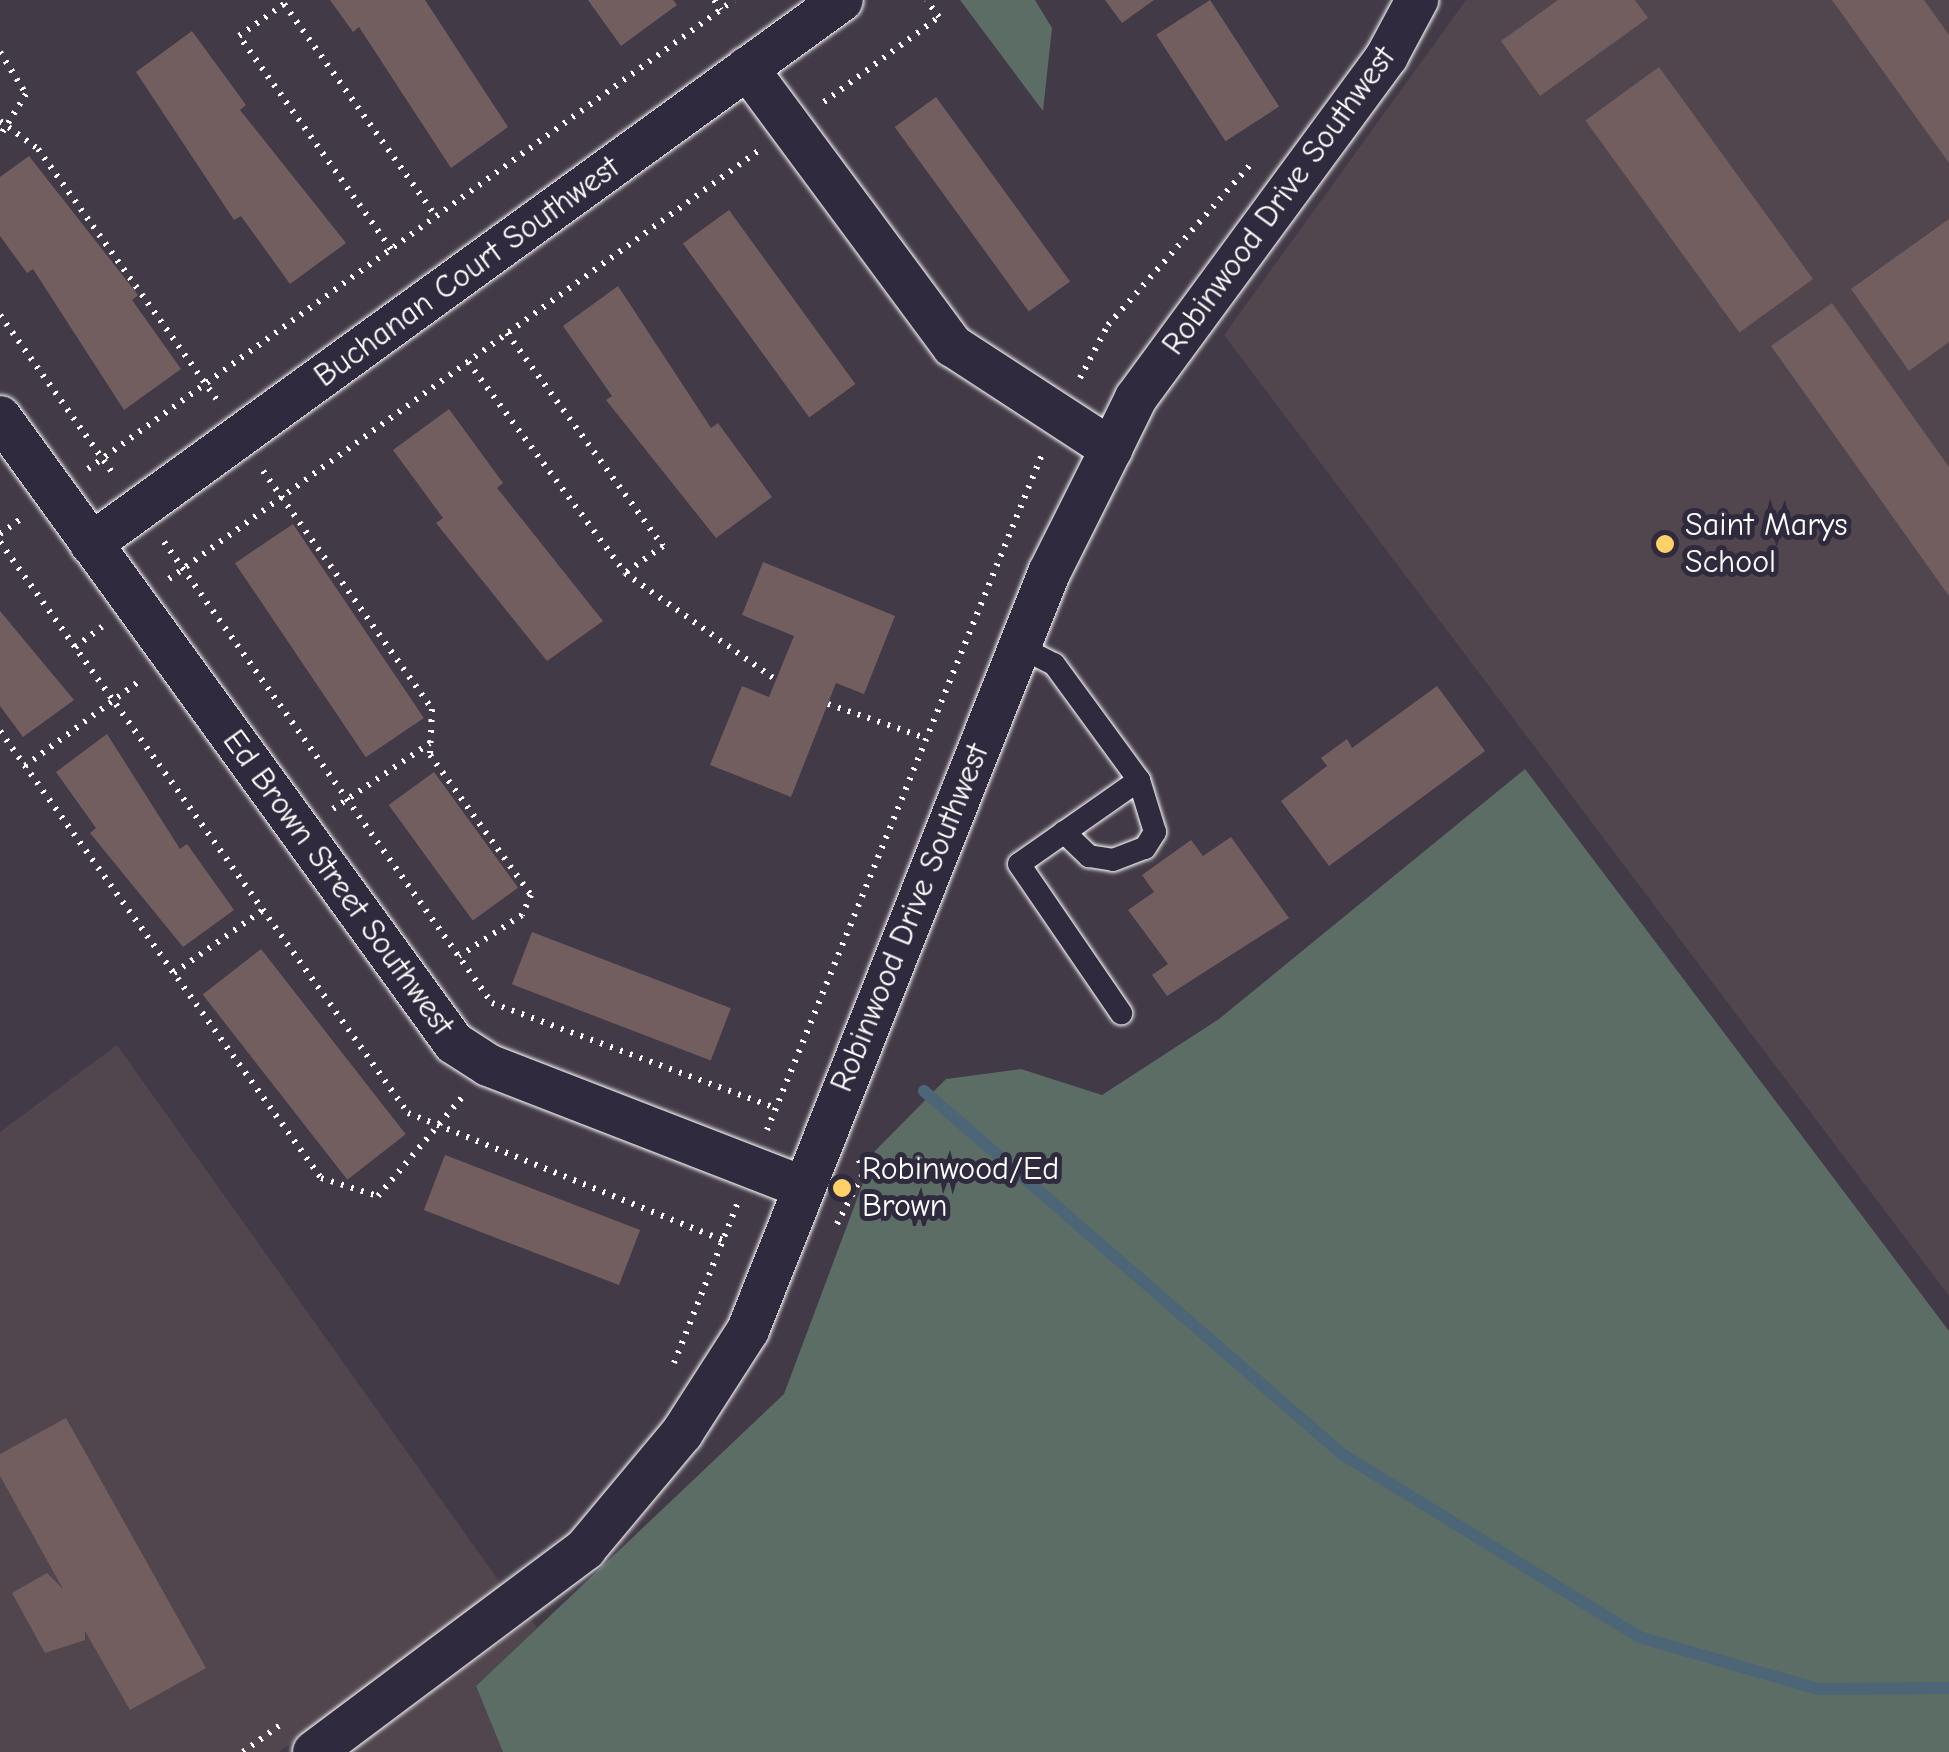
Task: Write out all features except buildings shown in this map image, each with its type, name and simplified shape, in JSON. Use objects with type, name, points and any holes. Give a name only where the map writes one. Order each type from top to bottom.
[{"type":"street","name":"Buchanan Court Southwest","points":[[91,544],[842,0]]},
{"type":"street","name":"Robinwood Drive Southwest","points":[[302,1735],[558,1575],[641,1485],[748,1330],[1020,647],[1136,398],[1387,56],[1417,0]]},
{"type":"street","points":[[747,68],[953,346],[1111,449]]},
{"type":"street","name":"Ed Brown Street Southwest","points":[[0,417],[434,1023],[488,1064],[804,1187]]},
{"type":"lane","points":[[1020,647],[1054,664],[1139,780],[1156,832],[1146,848],[1113,860],[1088,856],[1064,832]]},
{"type":"lane","points":[[1121,1013],[1019,864],[1139,780]]},
{"type":"path","points":[[714,0],[721,10]]},
{"type":"path","points":[[0,534],[734,0]]},
{"type":"path","points":[[75,647],[939,17],[926,0]]},
{"type":"path","points":[[391,250],[239,36],[284,4],[436,216]]},
{"type":"path","points":[[0,52],[26,94],[10,128],[0,136]]},
{"type":"path","points":[[0,120],[38,150],[206,384],[280,498],[432,708],[430,754],[531,895],[522,915],[459,956]]},
{"type":"path","points":[[669,1375],[923,737],[1059,418],[1108,325],[1268,147]]},
{"type":"path","points":[[0,316],[492,1004],[776,1108]]},
{"type":"path","points":[[508,333],[663,546],[624,573]]},
{"type":"path","points":[[468,362],[624,573],[776,680]]},
{"type":"path","points":[[0,542],[408,1113],[723,1240]]},
{"type":"path","points":[[25,766],[172,657]]},
{"type":"path","points":[[828,704],[923,737]]},
{"type":"path","points":[[0,730],[321,1178],[378,1196],[488,1064],[523,1014]]},
{"type":"path","points":[[298,834],[431,742]]},
{"type":"path","points":[[174,973],[263,910]]},
{"type":"path","points":[[243,1752],[302,1735]]},
{"type":"shaded area","name":"Saint Marys School","points":[[1466,0],[1949,0],[1949,1296],[1224,335]]},
{"type":"shaded area","points":[[117,1045],[504,1588],[279,1752],[0,1752],[0,1132]]},
{"type":"shaded area","points":[[531,1620],[537,1628],[476,1686],[503,1752],[350,1752]]},
{"type":"green space","points":[[960,0],[1035,0],[1052,28],[1043,111]]},
{"type":"green space","points":[[1525,769],[1949,1331],[1949,1752],[503,1752],[476,1686],[784,1394],[875,1151],[946,1079],[1021,1069],[1102,1095],[1219,1019]]},
{"type":"waterway","points":[[924,1091],[1342,1454],[1639,1637],[1818,1689],[1949,1688]]},
{"type":"place","name":"Saint Marys School","points":[[1665,544]]},
{"type":"place","name":"Robinwood/Ed Brown","points":[[842,1188]]}]
